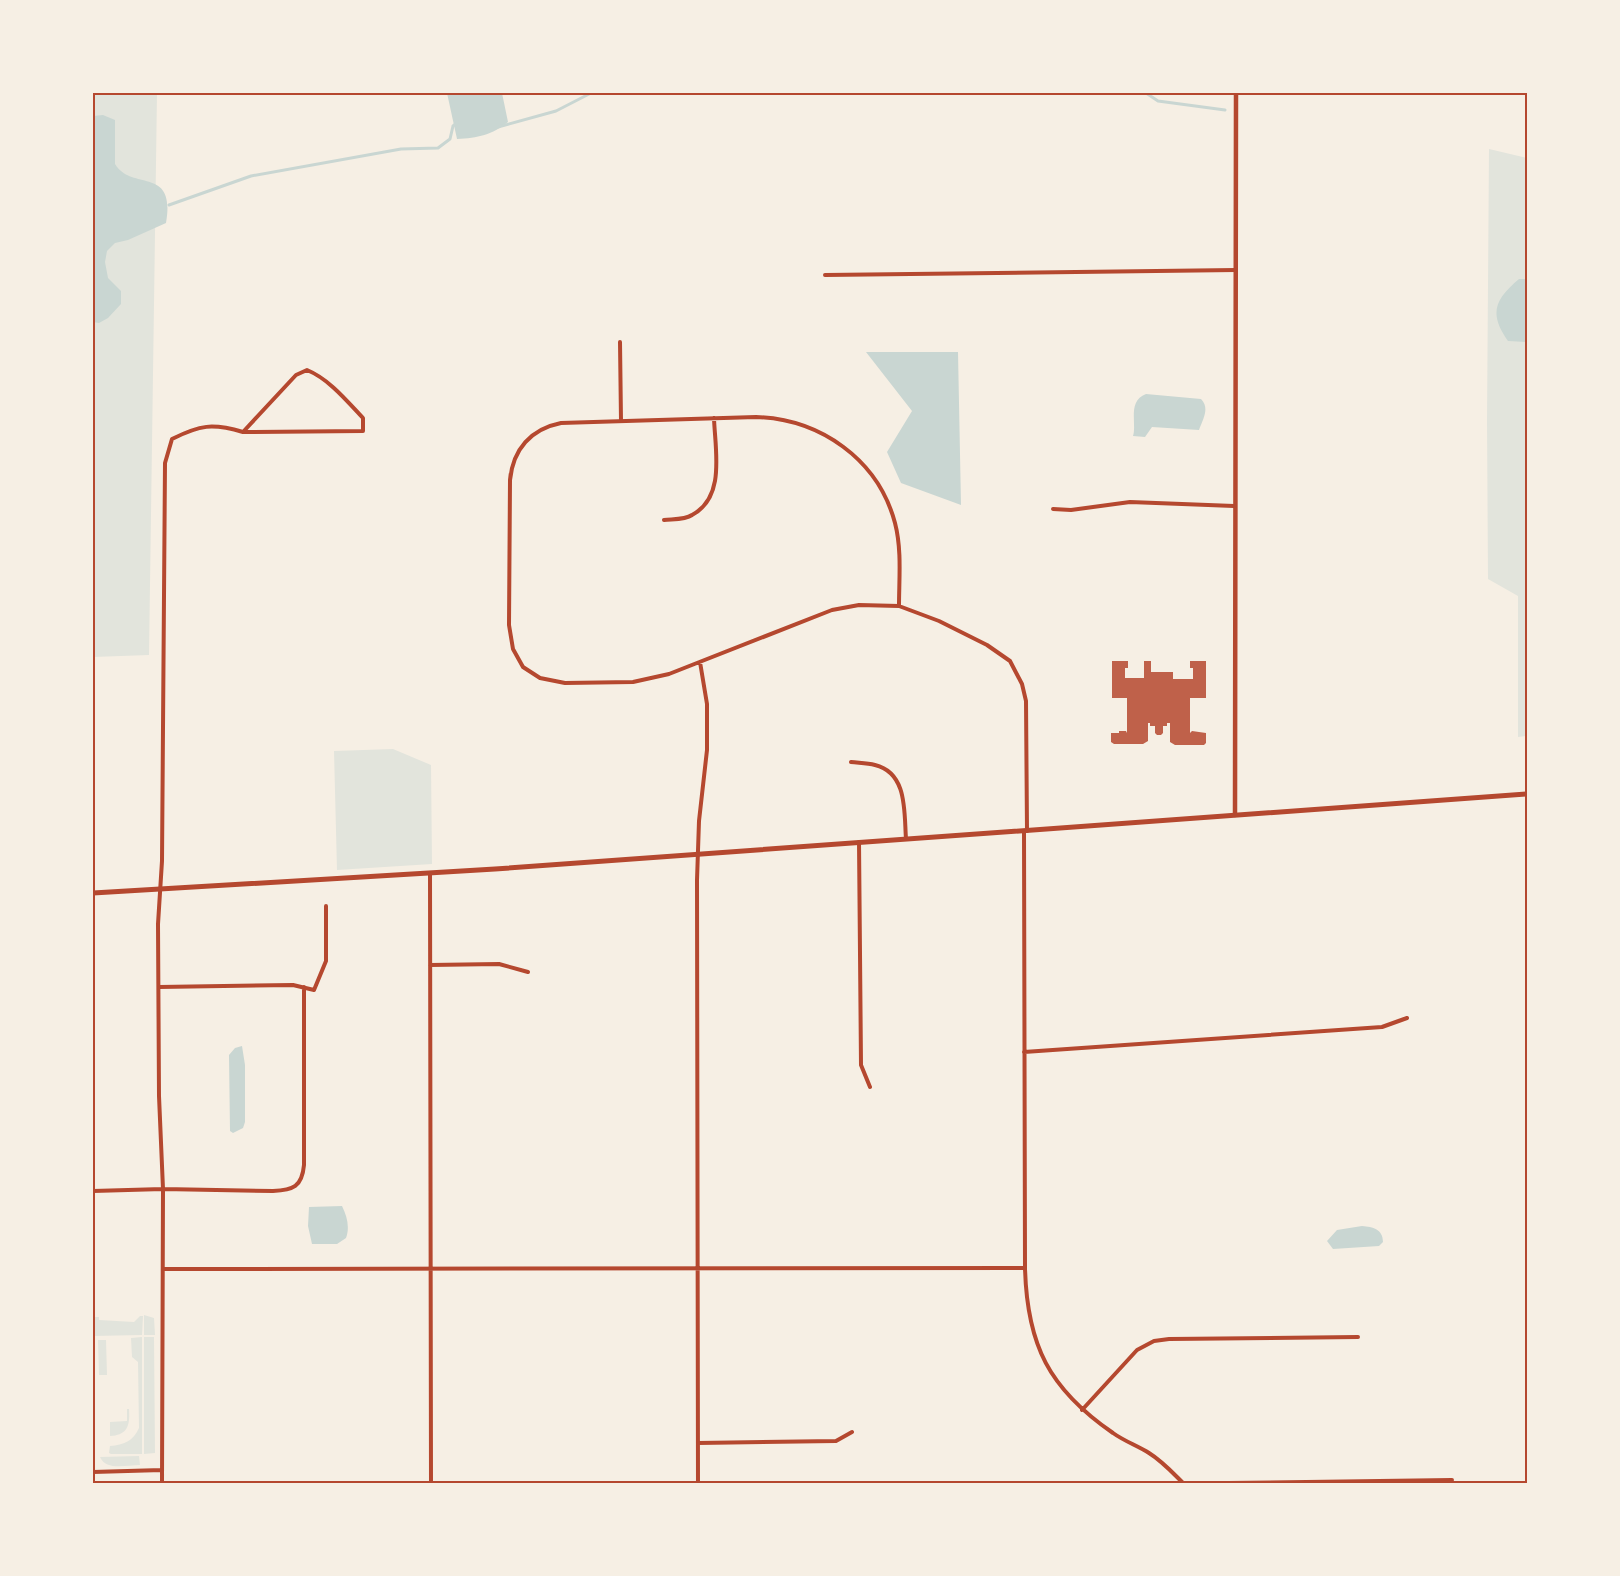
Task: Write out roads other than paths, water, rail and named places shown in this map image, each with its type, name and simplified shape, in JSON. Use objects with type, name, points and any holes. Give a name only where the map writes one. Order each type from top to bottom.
[{"type":"main road","points":[[93,893],[430,874],[1527,794]]},
{"type":"street","points":[[1235,815],[1236,93]]},
{"type":"street","points":[[825,275],[1236,270]]},
{"type":"street","points":[[620,342],[621,421]]},
{"type":"street","points":[[162,1483],[163,1189],[159,1096],[159,987],[165,463],[172,439],[192,428],[208,425],[243,432],[363,431],[363,418],[316,374],[307,370],[296,375],[243,432]]},
{"type":"street","points":[[664,520],[690,517],[711,497],[715,482],[714,418]]},
{"type":"street","points":[[899,606],[899,549],[895,522],[883,492],[859,458],[824,433],[795,422],[767,418],[569,422],[548,427],[525,440],[512,467],[509,625],[513,649],[523,667],[550,681],[565,683],[633,682],[658,678],[832,610],[859,605],[899,606],[924,614],[987,645],[1010,661],[1022,684],[1026,701],[1024,1052],[1026,1305],[1038,1347],[1058,1383],[1082,1410],[1115,1435],[1163,1462],[1183,1483]]},
{"type":"street","points":[[1053,509],[1071,510],[1130,502],[1234,506]]},
{"type":"street","points":[[698,1483],[697,854],[707,750],[707,704],[700,662]]},
{"type":"street","points":[[851,762],[876,765],[893,775],[902,790],[906,839]]},
{"type":"street","points":[[859,842],[861,1065],[870,1087]]},
{"type":"street","points":[[430,874],[431,1483]]},
{"type":"street","points":[[159,987],[293,985],[314,990],[326,961],[326,906]]},
{"type":"street","points":[[430,965],[499,964],[528,972]]},
{"type":"street","points":[[93,1191],[290,1190],[303,1178],[304,987]]},
{"type":"street","points":[[1024,1052],[1382,1027],[1407,1018]]},
{"type":"street","points":[[163,1269],[1025,1268]]},
{"type":"street","points":[[1082,1410],[1137,1350],[1154,1341],[1358,1337]]},
{"type":"street","points":[[698,1443],[836,1441],[852,1432]]},
{"type":"street","points":[[93,1472],[162,1470]]},
{"type":"street","points":[[1228,1483],[1452,1480]]},
{"type":"waterway","points":[[498,127],[556,111],[591,93]]},
{"type":"waterway","points":[[1146,93],[1158,101],[1225,110]]},
{"type":"waterway","points":[[169,205],[251,176],[401,149],[438,148],[450,139],[453,126],[458,122]]}]
